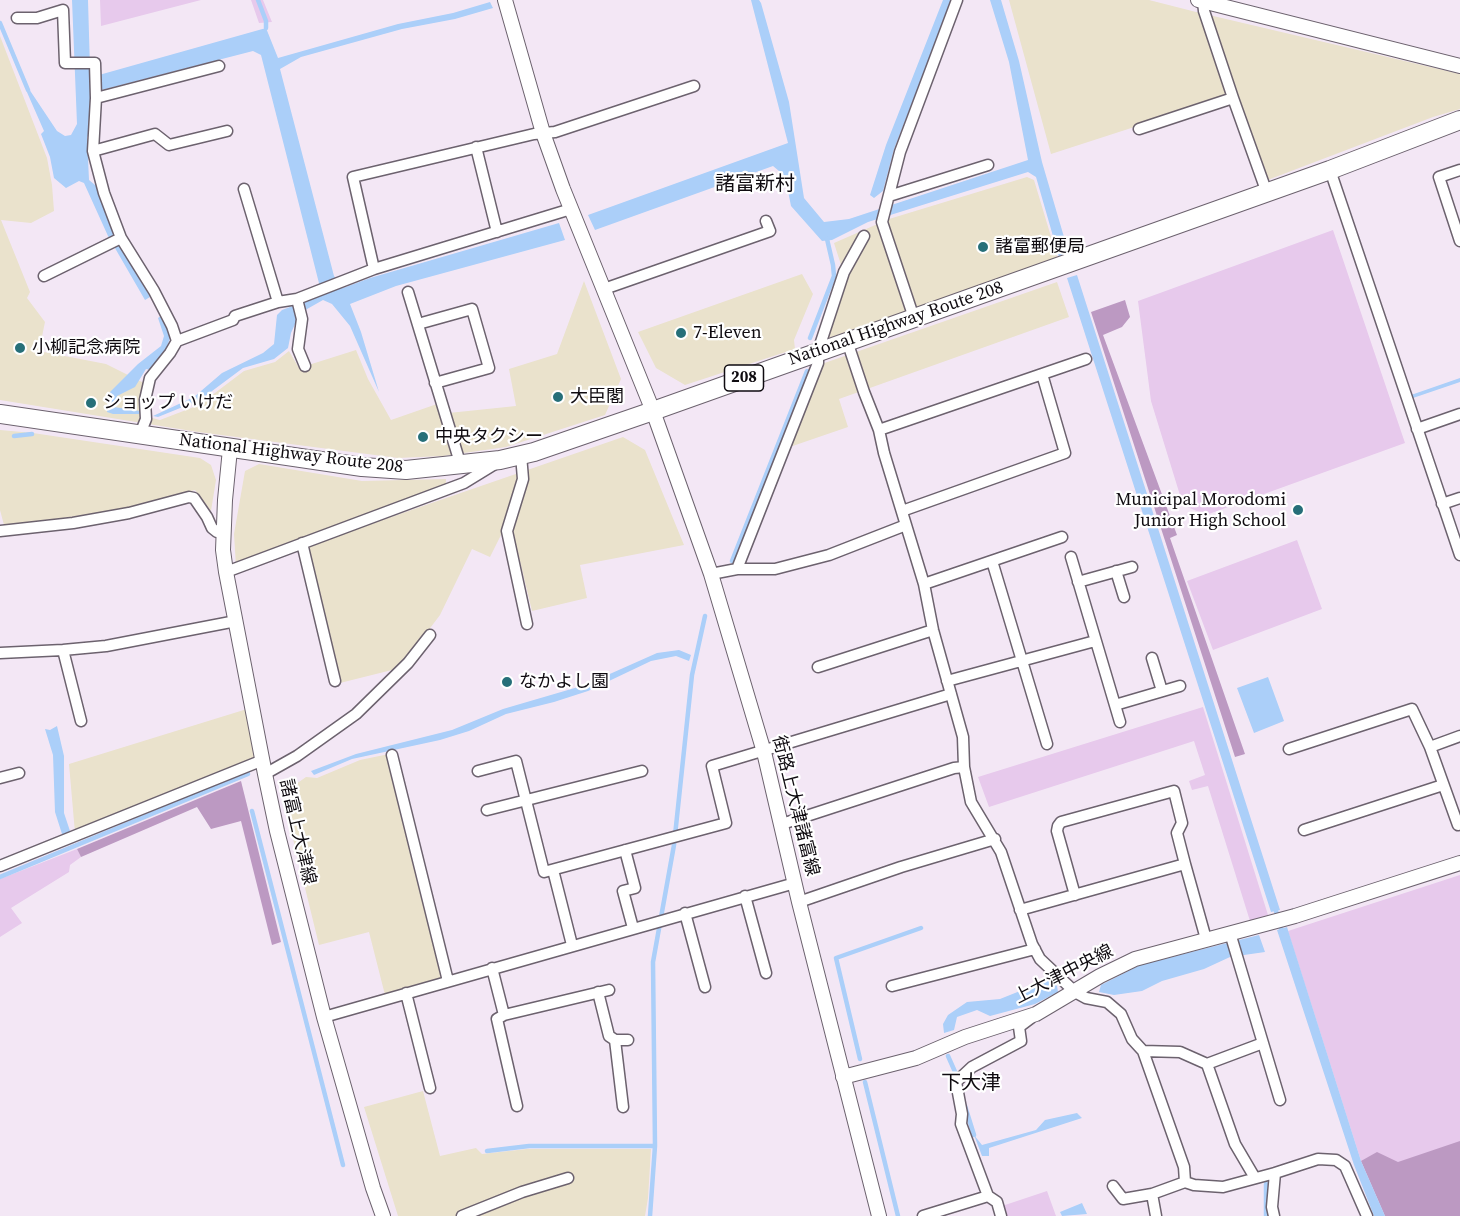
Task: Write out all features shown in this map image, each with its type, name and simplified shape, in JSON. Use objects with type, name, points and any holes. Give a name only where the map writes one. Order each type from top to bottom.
[{"type":"highway","name":"National Highway Route 208","points":[[0,414],[362,467],[406,470],[461,466],[500,460],[653,411],[1267,193],[1460,120]]},
{"type":"street","name":"街路上大津諸富線","points":[[506,0],[543,133],[571,209],[653,411],[711,574],[764,752],[799,902],[879,1216]]},
{"type":"street","points":[[914,318],[882,222],[900,152],[957,0]]},
{"type":"street","points":[[1200,1],[1460,66]]},
{"type":"street","points":[[1200,1],[1267,193]]},
{"type":"street","points":[[17,18],[38,18],[63,10],[65,63],[95,68],[93,151],[104,193],[121,238],[154,291],[177,340]]},
{"type":"street","points":[[96,98],[219,66]]},
{"type":"street","points":[[374,269],[353,177],[476,147],[555,132],[694,86]]},
{"type":"street","points":[[1139,129],[1233,98]]},
{"type":"street","points":[[93,151],[155,134],[169,145],[227,131]]},
{"type":"street","points":[[476,147],[497,232]]},
{"type":"street","points":[[888,199],[988,165]]},
{"type":"street","points":[[1330,170],[1460,555]]},
{"type":"street","points":[[1460,170],[1439,177],[1460,241]]},
{"type":"street","points":[[244,189],[278,302]]},
{"type":"street","points":[[140,434],[146,419],[145,400],[150,378],[170,353],[177,340],[233,320],[235,316],[278,302],[297,299],[374,269],[571,209]]},
{"type":"street","points":[[604,289],[770,231],[766,222]]},
{"type":"street","points":[[736,569],[818,363],[818,351],[844,272],[864,236]]},
{"type":"street","points":[[44,276],[121,238]]},
{"type":"street","points":[[408,292],[461,466]]},
{"type":"street","points":[[297,299],[302,319],[298,349],[305,366]]},
{"type":"street","points":[[417,324],[472,309],[489,368],[435,383]]},
{"type":"street","points":[[847,341],[879,430],[924,584],[933,630],[963,737],[964,767],[971,802],[977,815],[995,839],[1040,958],[1075,992],[1086,998],[1107,1002],[1121,1014],[1132,1039],[1143,1051],[1184,1167],[1185,1182]]},
{"type":"street","points":[[879,430],[1086,359]]},
{"type":"street","points":[[902,511],[1065,453],[1042,374]]},
{"type":"street","points":[[1417,429],[1460,414]]},
{"type":"street","name":"諸富上大津線","points":[[230,448],[223,532],[226,572],[264,767],[277,831],[324,1017],[372,1188],[383,1216]]},
{"type":"street","points":[[521,455],[523,479],[507,531],[527,624]]},
{"type":"street","points":[[226,572],[464,483],[500,460]]},
{"type":"street","points":[[0,531],[73,523],[163,505],[189,497],[194,498],[212,528],[217,532],[223,532]]},
{"type":"street","points":[[1442,504],[1460,498]]},
{"type":"street","points":[[711,574],[736,569],[775,568],[829,555],[906,525]]},
{"type":"street","points":[[924,584],[1062,537]]},
{"type":"street","points":[[302,543],[335,681]]},
{"type":"street","points":[[1071,557],[1120,722]]},
{"type":"street","points":[[992,561],[1047,744]]},
{"type":"street","points":[[1078,582],[1132,567]]},
{"type":"street","points":[[1116,571],[1124,597]]},
{"type":"street","points":[[0,653],[106,646],[236,621]]},
{"type":"street","points":[[818,668],[933,630]]},
{"type":"street","points":[[0,866],[305,751],[356,714],[402,670],[430,635]]},
{"type":"street","points":[[947,681],[1095,641]]},
{"type":"street","points":[[63,650],[81,720]]},
{"type":"street","points":[[1152,657],[1162,691]]},
{"type":"street","points":[[1115,705],[1180,686]]},
{"type":"street","points":[[478,771],[516,761],[544,872],[726,823],[712,766],[951,694]]},
{"type":"street","points":[[1289,749],[1413,709],[1430,747],[1458,825]]},
{"type":"street","points":[[1430,747],[1460,736]]},
{"type":"street","points":[[392,755],[448,981]]},
{"type":"street","points":[[782,824],[954,768],[964,767]]},
{"type":"street","points":[[487,810],[642,771]]},
{"type":"street","points":[[0,778],[20,773]]},
{"type":"street","points":[[1304,830],[1443,785]]},
{"type":"street","points":[[1075,895],[1057,831],[1061,822],[1174,791],[1182,823],[1177,833],[1206,939]]},
{"type":"street","points":[[799,902],[901,867],[995,839]]},
{"type":"street","points":[[625,850],[635,888],[623,891],[633,928]]},
{"type":"street","name":"上大津中央線","points":[[843,1077],[916,1058],[965,1037],[1036,1014],[1100,976],[1135,959],[1287,918],[1460,863]]},
{"type":"street","points":[[1020,910],[1185,864]]},
{"type":"street","points":[[553,870],[572,945]]},
{"type":"street","points":[[324,1017],[795,883]]},
{"type":"street","points":[[745,896],[766,973]]},
{"type":"street","points":[[685,913],[705,987]]},
{"type":"street","points":[[1230,933],[1280,1100]]},
{"type":"street","points":[[892,986],[1035,949]]},
{"type":"street","points":[[492,968],[504,1015]]},
{"type":"street","points":[[517,1106],[497,1019],[504,1015],[604,991],[609,1036],[615,1040],[628,1040]]},
{"type":"street","points":[[406,993],[430,1088]]},
{"type":"street","points":[[1001,1216],[997,1202],[988,1196],[961,1124],[962,1114],[956,1082],[972,1067],[1021,1041],[1019,1028],[1036,1014]]},
{"type":"street","points":[[615,1040],[623,1107]]},
{"type":"street","points":[[1143,1051],[1180,1052],[1207,1064],[1263,1043]]},
{"type":"street","points":[[1207,1064],[1236,1144],[1255,1178]]},
{"type":"street","points":[[1113,1186],[1123,1199],[1152,1194],[1185,1182],[1194,1185],[1223,1187],[1318,1159],[1336,1160],[1345,1166],[1367,1216]]},
{"type":"street","points":[[1275,1173],[1272,1207],[1275,1216]]},
{"type":"street","points":[[462,1216],[522,1192],[568,1178]]},
{"type":"street","points":[[1152,1194],[1156,1216]]},
{"type":"street","points":[[923,1216],[988,1196]]},
{"type":"shaded area","points":[[100,0],[201,0],[101,26]]},
{"type":"shaded area","points":[[251,0],[263,0],[272,22],[259,23]]},
{"type":"shaded area","points":[[1009,0],[1149,0],[1200,13],[1227,97],[1051,154]]},
{"type":"shaded area","points":[[1209,15],[1460,74],[1460,109],[1433,117],[1265,181]]},
{"type":"shaded area","points":[[0,36],[47,158],[52,185],[54,211],[31,223],[1,220],[30,292],[27,298],[45,322],[39,351],[106,364],[144,383],[141,415],[160,420],[199,405],[244,371],[275,362],[289,351],[299,368],[356,350],[368,379],[391,420],[437,404],[439,414],[516,406],[509,369],[557,354],[584,281],[621,379],[605,415],[506,447],[443,456],[398,458],[198,432],[0,400]]},
{"type":"shaded area","points":[[1027,177],[1034,180],[1058,260],[817,342],[842,268],[834,243],[889,219]]},
{"type":"shaded area","points":[[1333,230],[1405,443],[1206,515],[1183,505],[1151,401],[1138,301]]},
{"type":"shaded area","points":[[802,274],[813,294],[794,340],[795,349],[685,385],[656,368],[638,332]]},
{"type":"shaded area","points":[[1057,282],[1069,317],[839,399],[848,427],[781,450],[813,367]]},
{"type":"shaded area","points":[[1125,300],[1130,317],[1122,327],[1103,335],[1177,535],[1170,538],[1245,754],[1235,757],[1091,312]]},
{"type":"shaded area","points":[[0,430],[200,458],[211,465],[216,480],[211,511],[195,490],[129,508],[4,525],[0,510]]},
{"type":"shaded area","points":[[623,437],[645,450],[684,545],[580,565],[587,598],[532,611],[518,553],[503,531],[490,557],[472,549],[440,615],[400,668],[340,683],[307,546]]},
{"type":"shaded area","points":[[259,464],[362,481],[446,479],[446,487],[236,566],[234,534],[245,471]]},
{"type":"shaded area","points":[[1297,540],[1322,609],[1213,650],[1187,581]]},
{"type":"shaded area","points":[[1203,707],[1268,915],[1250,921],[1208,786],[1192,790],[1189,781],[1205,775],[1194,741],[989,807],[978,777]]},
{"type":"shaded area","points":[[247,709],[257,761],[75,833],[69,764]]},
{"type":"shaded area","points":[[389,754],[445,978],[385,995],[369,932],[319,945],[282,794],[306,777],[317,778],[360,760]]},
{"type":"shaded area","points":[[241,781],[281,942],[272,945],[241,821],[211,829],[197,807],[81,857],[77,849]]},
{"type":"shaded area","points":[[77,849],[81,857],[70,865],[69,872],[11,908],[22,923],[0,937],[0,879]]},
{"type":"shaded area","points":[[1460,875],[1460,1216],[1385,1216],[1361,1161],[1288,931]]},
{"type":"shaded area","points":[[423,1091],[440,1156],[476,1148],[482,1154],[527,1149],[651,1149],[645,1216],[398,1216],[364,1107]]},
{"type":"shaded area","points":[[1460,1141],[1460,1216],[1385,1216],[1361,1161],[1377,1152],[1398,1162]]},
{"type":"shaded area","points":[[1047,1191],[1056,1216],[1005,1216],[1002,1206]]},
{"type":"water","points":[[72,0],[88,0],[90,69],[92,74],[99,75],[266,28],[278,58],[398,24],[453,13],[490,2],[493,8],[455,19],[402,29],[301,57],[280,69],[334,276],[343,288],[559,223],[565,240],[396,286],[350,304],[379,392],[350,326],[332,304],[323,300],[300,313],[291,333],[288,348],[274,359],[243,368],[200,400],[158,417],[153,416],[194,397],[222,373],[263,353],[274,344],[277,315],[282,310],[322,295],[261,55],[253,51],[90,93],[90,131],[87,138],[89,180],[100,189],[117,235],[150,297],[145,300],[108,236],[84,183],[79,181],[66,188],[54,178],[50,157],[41,134],[44,131],[26,90],[29,89],[57,131],[65,136],[71,135],[77,124]]},
{"type":"water","points":[[751,0],[759,0],[761,3],[789,102],[804,198],[824,222],[849,219],[1028,160],[1009,62],[990,0],[1001,0],[1019,61],[1042,162],[1069,254],[1059,257],[1036,177],[1028,172],[868,222],[832,240],[822,241],[791,206],[785,176],[773,166],[595,230],[588,215],[788,143]]},
{"type":"water","points":[[943,0],[952,0],[894,149],[883,191],[874,198],[870,195],[886,145]]},
{"type":"water","points":[[1077,275],[1280,910],[1271,912],[1067,278]]},
{"type":"water","points":[[162,315],[170,338],[166,349],[152,370],[146,369],[135,387],[117,396],[114,407],[140,411],[139,414],[107,412],[110,392],[138,364],[161,346],[164,336],[158,318]]},
{"type":"water","points":[[1460,378],[1460,382],[1413,398],[1411,395]]},
{"type":"water","points":[[679,650],[691,655],[689,661],[676,656],[651,661],[588,691],[506,714],[469,731],[440,740],[352,759],[314,775],[311,771],[356,754],[452,730],[503,709],[585,685],[657,653]]},
{"type":"water","points":[[1268,677],[1284,721],[1254,733],[1237,688]]},
{"type":"water","points":[[57,726],[64,756],[64,813],[70,831],[65,835],[62,834],[55,812],[53,755],[45,729],[50,730]]},
{"type":"water","points":[[1287,927],[1361,1161],[1385,1216],[1374,1216],[1354,1165],[1277,930]]},
{"type":"water","points":[[1259,935],[1265,952],[1230,957],[1204,969],[1162,981],[1142,991],[1114,995],[1099,992],[1101,985],[1140,965]]},
{"type":"water","points":[[1050,979],[1057,986],[1058,992],[1035,1004],[990,1016],[977,1010],[957,1017],[954,1030],[944,1033],[943,1024],[948,1015],[967,1002],[1000,999]]},
{"type":"water","points":[[1077,1113],[1082,1118],[989,1148],[989,1156],[982,1156],[974,1135],[982,1145],[1036,1130],[1045,1120]]},
{"type":"water","points":[[1082,1203],[1087,1214],[1062,1216],[1060,1212]]},
{"type":"waterway","points":[[258,0],[266,21],[266,28]]},
{"type":"waterway","points":[[0,23],[28,90]]},
{"type":"waterway","points":[[810,338],[834,276],[827,239]]},
{"type":"waterway","points":[[732,561],[807,371]]},
{"type":"waterway","points":[[14,436],[32,434]]},
{"type":"waterway","points":[[650,1216],[655,1146],[653,962],[674,845],[692,675],[705,616]]},
{"type":"waterway","points":[[0,877],[248,774]]},
{"type":"waterway","points":[[252,811],[343,1165]]},
{"type":"waterway","points":[[1276,911],[1281,928]]},
{"type":"waterway","points":[[860,1059],[836,958],[921,928]]},
{"type":"waterway","points":[[948,1056],[956,1074]]},
{"type":"waterway","points":[[865,1082],[898,1216]]},
{"type":"waterway","points":[[965,1106],[974,1135]]},
{"type":"waterway","points":[[487,1151],[529,1146],[655,1146]]},
{"type":"waterway","points":[[1266,1184],[1266,1216]]},
{"type":"place","name":"諸富郵便局","points":[[983,247]]},
{"type":"place","name":"7-Eleven","points":[[681,333]]},
{"type":"place","name":"小柳記念病院","points":[[20,348]]},
{"type":"place","name":"大臣閣","points":[[558,397]]},
{"type":"place","name":"ショップ いけだ","points":[[91,403]]},
{"type":"place","name":"中央タクシー","points":[[423,437]]},
{"type":"place","name":"Municipal Morodomi Junior High School","points":[[1298,510]]},
{"type":"place","name":"なかよし園","points":[[507,682]]},
{"type":"district","name":"諸富新村","points":[[755,185]]},
{"type":"district","name":"下大津","points":[[971,1084]]}]
